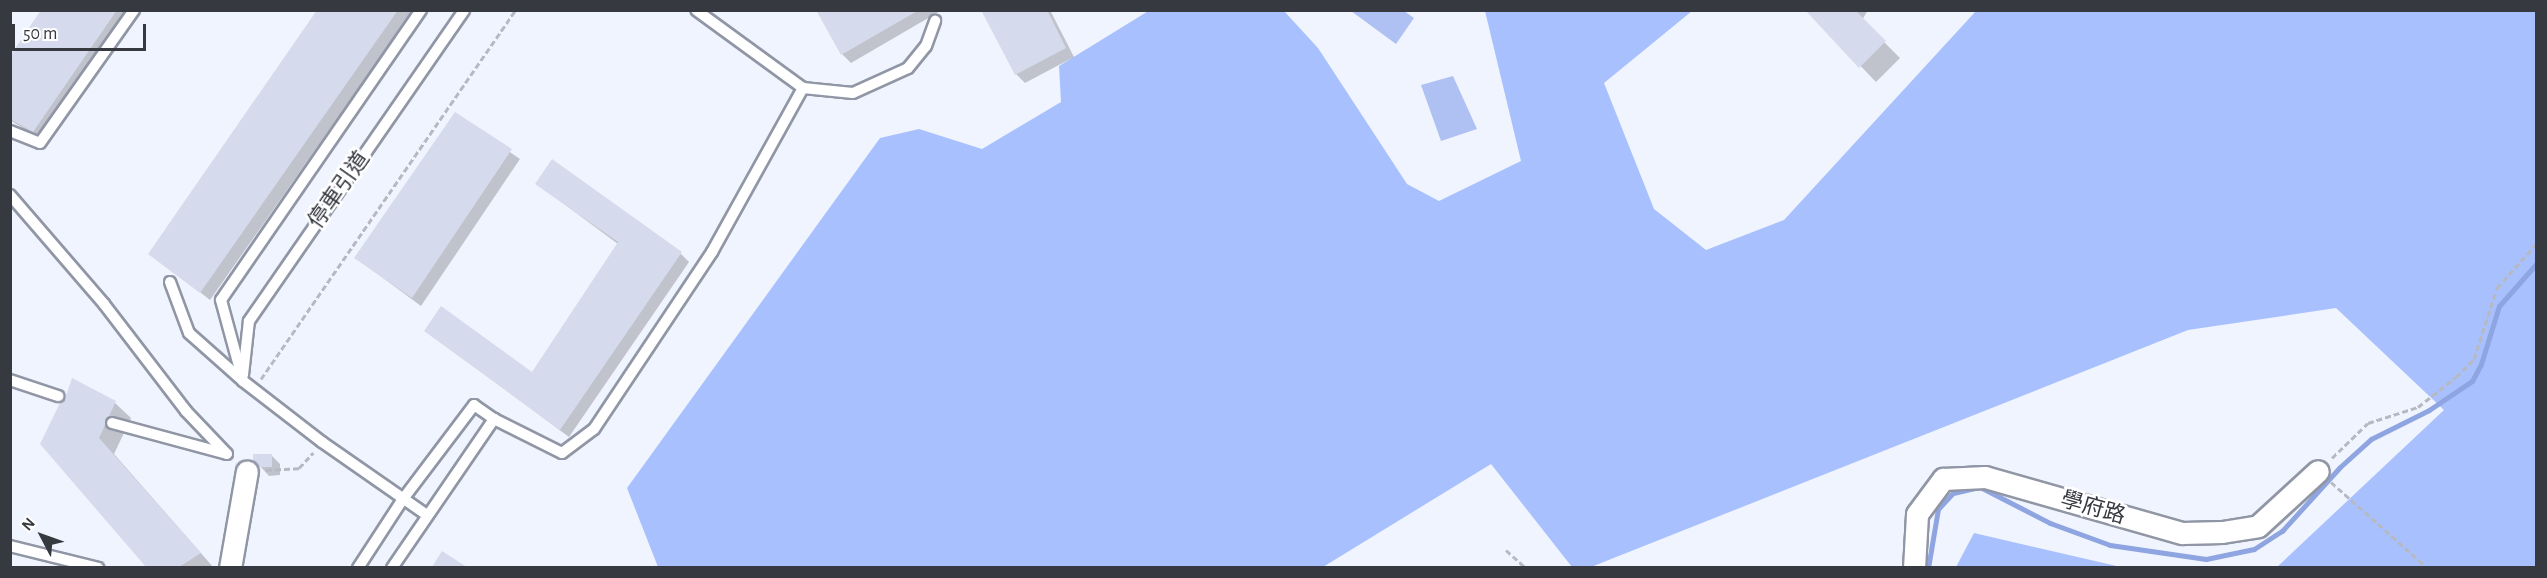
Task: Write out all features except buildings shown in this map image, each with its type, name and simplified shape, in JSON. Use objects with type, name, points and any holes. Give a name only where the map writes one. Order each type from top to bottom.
[{"type":"street","points":[[230,567],[247,471]]},
{"type":"street","name":"學府路","points":[[1914,567],[1917,514],[1943,479],[1985,477],[2182,533],[2258,526],[2318,471]]},
{"type":"lane","points":[[10,130],[40,143],[134,10]]},
{"type":"lane","points":[[243,381],[221,300],[421,10]]},
{"type":"lane","name":"停車引道","points":[[243,381],[249,321],[464,10]]},
{"type":"lane","points":[[696,10],[803,88],[853,93],[908,68],[926,46],[935,21]]},
{"type":"lane","points":[[358,567],[403,499],[474,405],[494,419],[562,453],[594,429],[712,252],[803,88]]},
{"type":"lane","points":[[10,195],[104,304],[186,411],[227,454],[112,423]]},
{"type":"lane","points":[[170,282],[189,333],[253,390],[322,442],[427,515]]},
{"type":"lane","points":[[10,380],[58,396]]},
{"type":"lane","points":[[393,567],[494,419]]},
{"type":"lane","points":[[10,546],[98,567]]},
{"type":"path","points":[[253,390],[516,10]]},
{"type":"path","points":[[2424,565],[2318,471],[2368,423],[2418,407],[2456,377],[2474,359],[2497,288],[2536,244]]},
{"type":"path","points":[[247,471],[299,468],[322,442]]},
{"type":"path","points":[[1506,550],[1526,567]]},
{"type":"shaded area","points":[[1150,10],[1284,11],[1318,48],[1407,184],[1439,201],[1521,161],[1485,11],[1692,11],[1604,83],[1654,209],[1706,250],[1784,220],[1976,11],[2536,11],[2536,567],[2277,567],[2444,410],[2336,308],[2188,330],[1591,567],[1572,567],[1491,464],[1323,567],[658,567],[627,488],[880,138],[919,129],[982,149],[1061,102],[1059,66]]},
{"type":"shaded area","points":[[1351,11],[1404,11],[1414,18],[1396,44]]},
{"type":"shaded area","points":[[1453,76],[1477,129],[1441,141],[1421,85]]},
{"type":"shaded area","points":[[1974,533],[2121,567],[1956,567]]},
{"type":"waterway","points":[[1928,568],[1938,509],[1953,493],[1980,487],[2050,523],[2110,545],[2206,559],[2254,549],[2282,531],[2340,467],[2371,439],[2429,410],[2472,381],[2481,364],[2499,306],[2536,264]]}]
